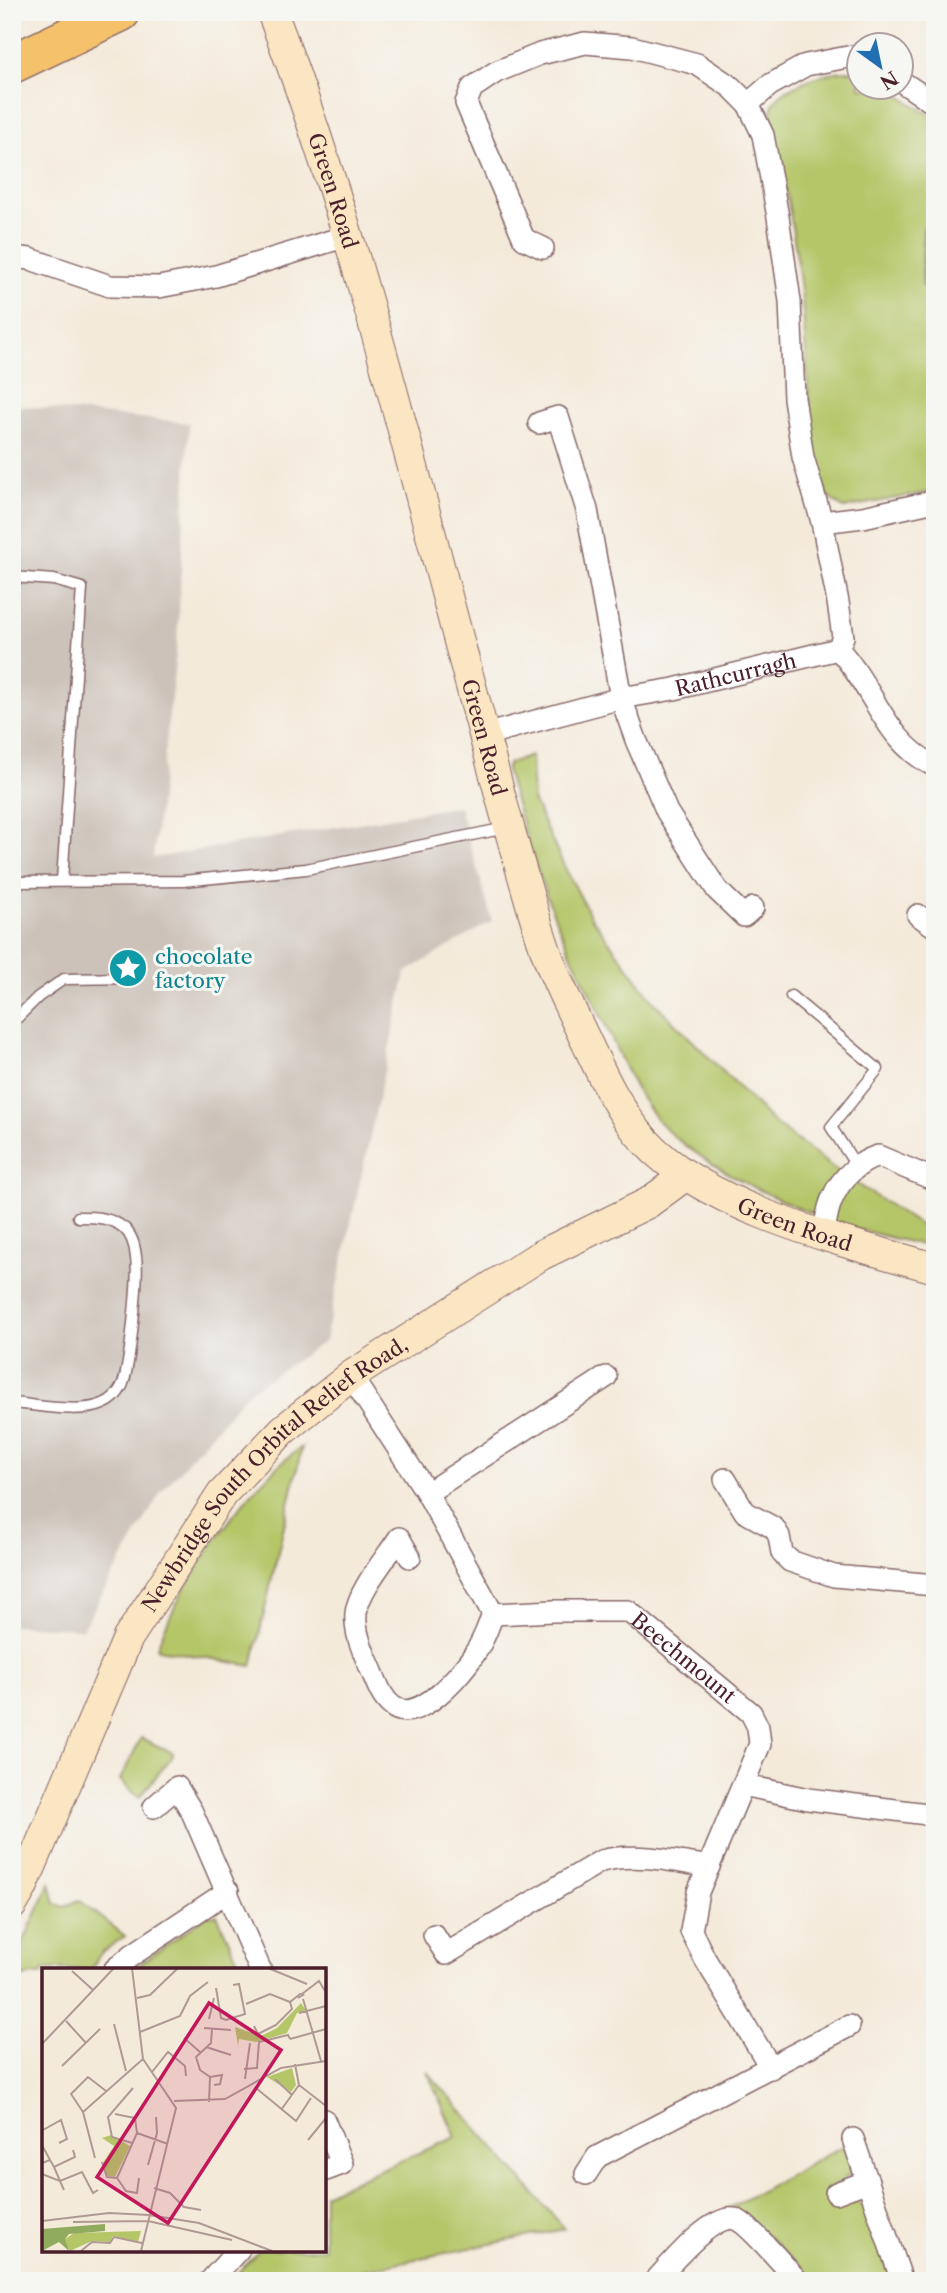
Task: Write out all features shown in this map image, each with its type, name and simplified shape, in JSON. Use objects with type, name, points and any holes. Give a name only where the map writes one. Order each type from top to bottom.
[{"type":"highway","points":[[12,64],[121,12]]},
{"type":"street","name":"Green Road","points":[[272,12],[363,289],[540,932],[555,974],[601,1072],[625,1115],[646,1141],[686,1175],[733,1200],[823,1235],[935,1268]]},
{"type":"street","points":[[543,248],[524,239],[466,103],[472,88],[496,72],[540,54],[585,43],[632,47],[697,64],[731,86],[748,104],[763,135],[779,217],[790,301],[794,398],[803,457],[822,522],[838,602],[843,636],[838,649],[848,660],[890,729],[918,758],[935,766]]},
{"type":"street","points":[[748,104],[770,85],[806,65],[846,57]]},
{"type":"street","points":[[916,92],[935,104]]},
{"type":"street","points":[[12,257],[30,259],[110,286],[159,288],[216,276],[346,236]]},
{"type":"street","points":[[557,417],[587,510],[621,698],[636,740],[667,812],[718,890],[744,916],[753,908]]},
{"type":"street","points":[[822,522],[863,517],[935,501]]},
{"type":"street","name":"Rathcurragh","points":[[484,735],[621,698],[712,680],[838,649]]},
{"type":"street","points":[[823,1235],[833,1197],[849,1175],[867,1160],[878,1156],[935,1180]]},
{"type":"street","name":"Newbridge South Orbital Relief Road,","points":[[12,1905],[22,1888],[128,1638],[222,1494],[284,1430],[351,1376],[541,1255],[648,1203],[686,1175]]},
{"type":"street","points":[[351,1376],[427,1493],[493,1614],[476,1652],[450,1685],[422,1707],[409,1711],[394,1709],[382,1696],[357,1634],[356,1611],[363,1594],[399,1538],[410,1556]]},
{"type":"street","points":[[427,1493],[606,1377]]},
{"type":"street","points":[[725,1479],[745,1512],[774,1528],[779,1536],[782,1553],[790,1561],[834,1576],[935,1584]]},
{"type":"street","name":"Beechmount","points":[[493,1614],[628,1611],[751,1713],[758,1727],[760,1744],[698,1892],[691,1931],[771,2068]]},
{"type":"street","points":[[743,1785],[808,1799],[935,1815]]},
{"type":"street","points":[[154,1807],[177,1787],[192,1812],[260,1968]]},
{"type":"street","points":[[434,1936],[446,1954],[601,1861],[615,1858],[662,1860],[709,1867]]},
{"type":"street","points":[[115,1968],[228,1891]]},
{"type":"street","points":[[586,2174],[597,2157],[849,2026]]},
{"type":"street","points":[[326,2125],[342,2164],[326,2170]]},
{"type":"street","points":[[853,2139],[902,2281]]},
{"type":"street","points":[[836,2193],[868,2181]]},
{"type":"street","points":[[654,2281],[718,2221],[735,2220],[746,2226],[798,2281]]},
{"type":"street","points":[[210,2281],[237,2251]]},
{"type":"lane","points":[[12,577],[54,580],[82,588],[62,881]]},
{"type":"lane","points":[[12,882],[183,881],[306,869],[509,827]]},
{"type":"lane","points":[[12,1023],[38,997],[64,979],[134,978]]},
{"type":"lane","points":[[791,996],[878,1069],[831,1127],[857,1167]]},
{"type":"lane","points":[[12,1403],[82,1408],[101,1405],[113,1399],[122,1386],[128,1362],[137,1260],[133,1242],[125,1229],[106,1218],[78,1217]]},
{"type":"shaded area","points":[[12,405],[189,423],[177,645],[153,858],[459,806],[492,921],[406,972],[325,1341],[247,1393],[161,1492],[82,1629],[12,1625]]},
{"type":"green space","points":[[846,71],[846,102],[909,102],[935,118],[935,196],[923,232],[922,284],[935,306],[935,491],[844,508],[826,493],[818,465],[811,421],[797,256],[771,127],[772,107],[776,100],[792,87]]},
{"type":"green space","points":[[935,196],[935,306],[922,284],[923,232]]},
{"type":"green space","points":[[531,756],[533,800],[561,860],[591,917],[654,1002],[774,1123],[843,1175],[935,1235],[935,1248],[847,1226],[781,1200],[736,1178],[695,1152],[677,1139],[654,1116],[628,1073],[576,966],[537,870],[506,771],[508,764]]},
{"type":"green space","points":[[302,1447],[252,1666],[159,1649],[157,1647],[182,1594],[218,1537],[259,1485]]},
{"type":"green space","points":[[141,1738],[173,1753],[139,1798],[120,1780]]},
{"type":"green space","points":[[50,1883],[55,1904],[64,1907],[79,1900],[125,1936],[101,1953],[92,1968],[42,1968],[42,1974],[12,1978],[12,1967]]},
{"type":"green space","points":[[217,1915],[242,1968],[134,1968],[207,1916]]},
{"type":"green space","points":[[427,2071],[565,2229],[307,2281],[230,2281],[258,2251],[326,2251],[326,2193],[456,2137]]},
{"type":"green space","points":[[845,2145],[851,2165],[849,2175],[832,2188],[839,2205],[855,2201],[867,2208],[892,2281],[811,2281],[770,2238],[722,2212]]},
{"type":"place","name":"chocolate factory","points":[[128,968]]}]
